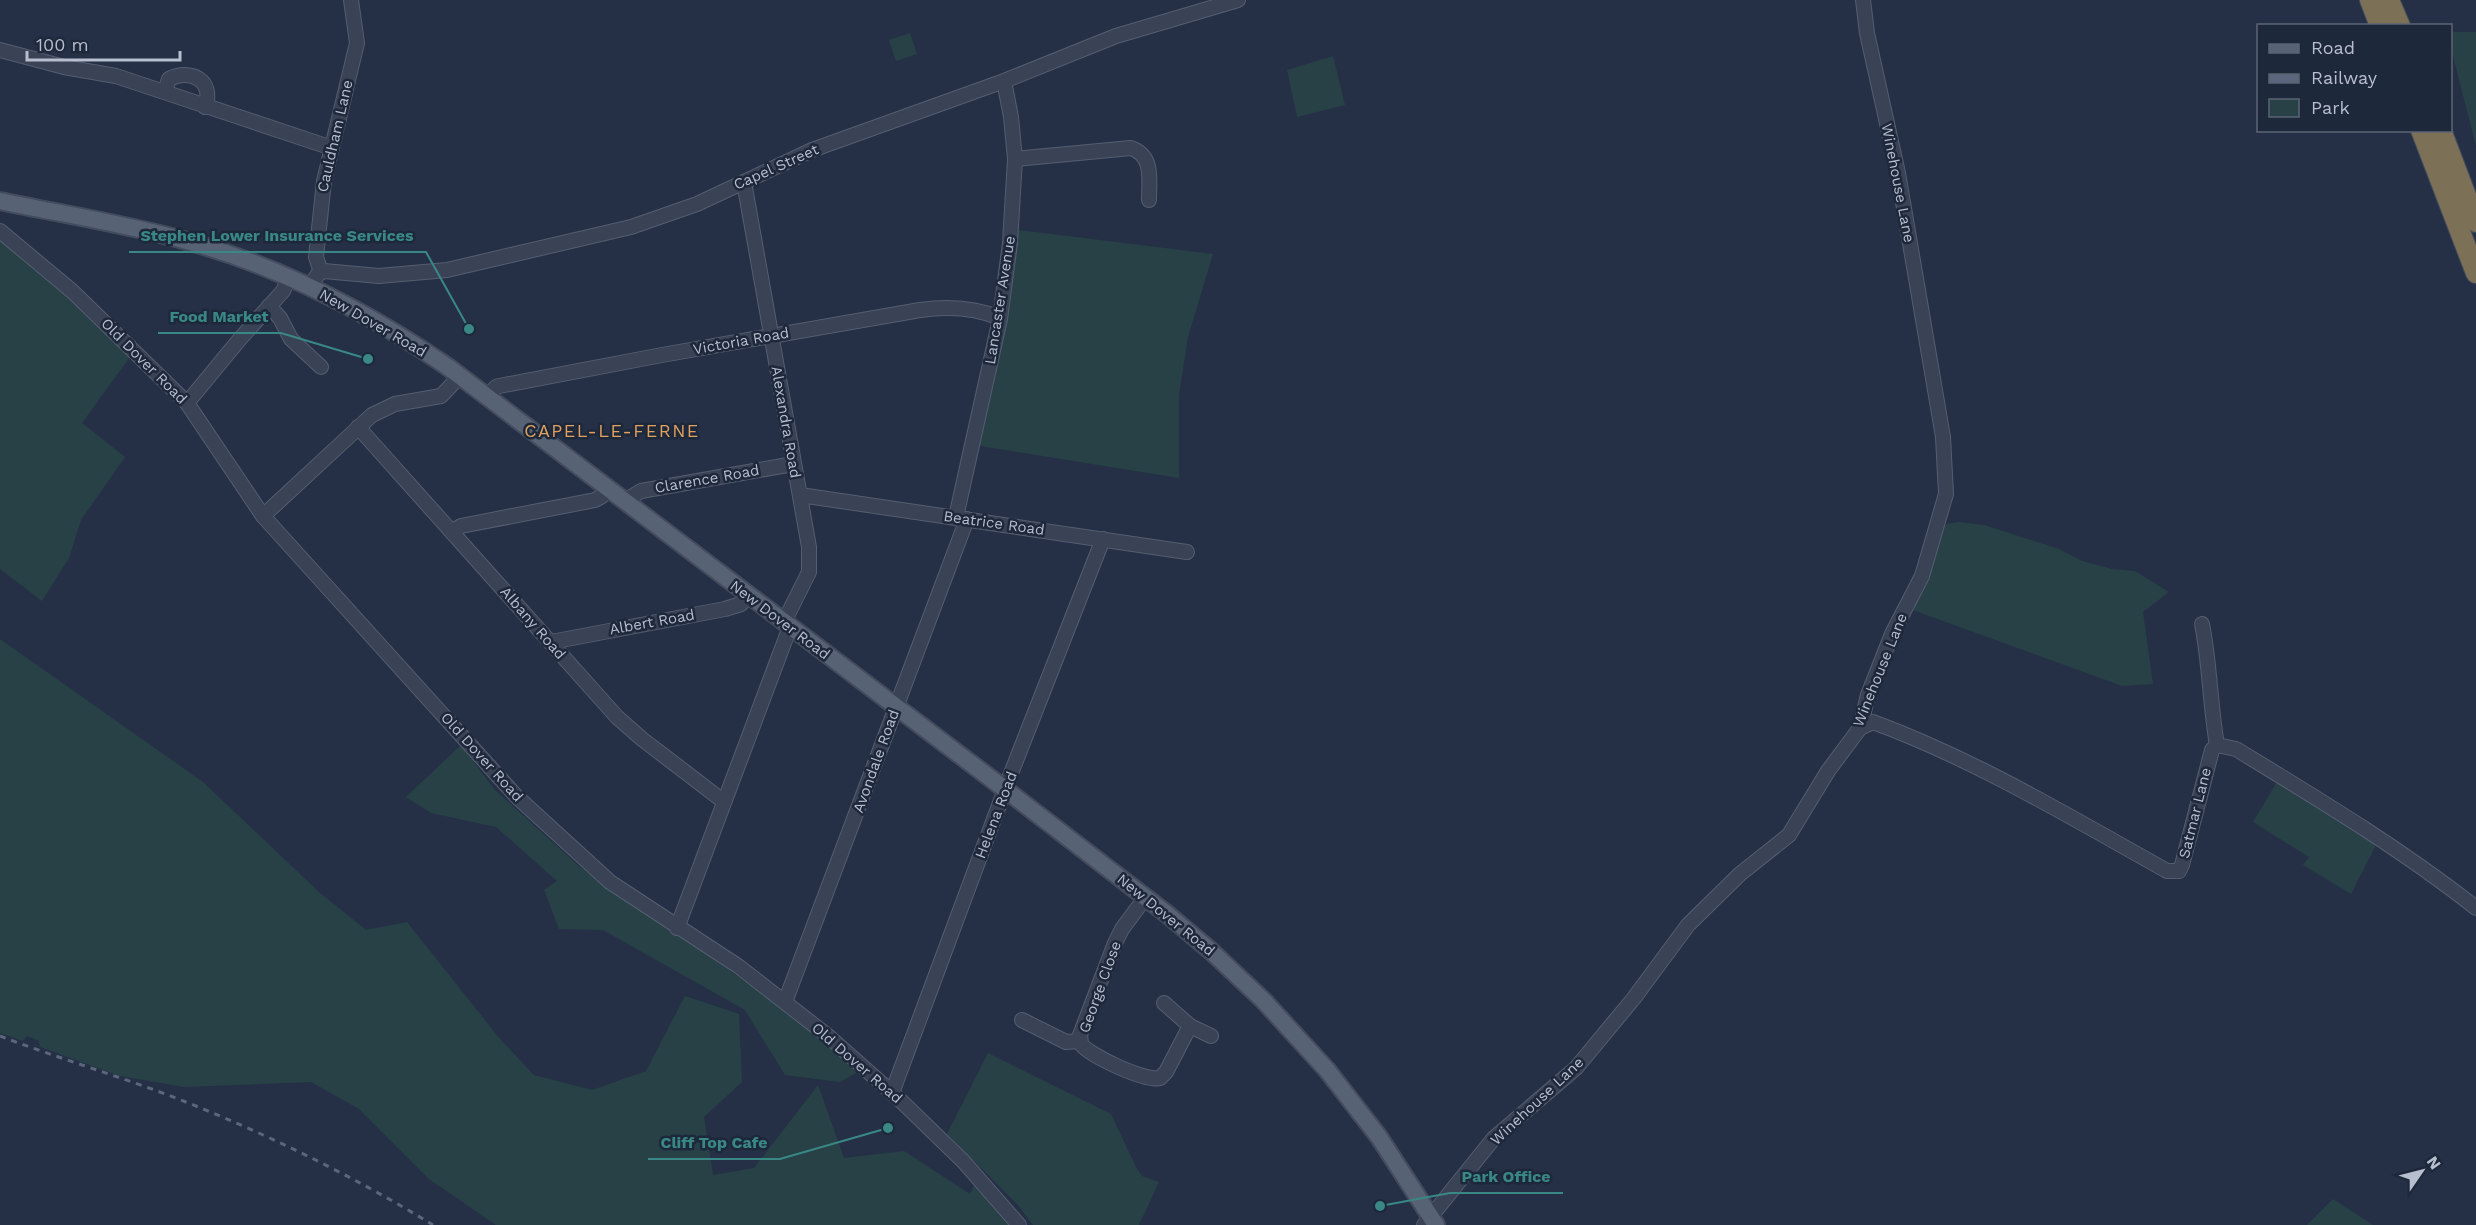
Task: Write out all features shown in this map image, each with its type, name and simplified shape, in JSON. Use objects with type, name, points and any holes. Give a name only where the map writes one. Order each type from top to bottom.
[{"type":"highway","points":[[2370,0],[2379,24]]},
{"type":"highway","points":[[2389,0],[2399,24]]},
{"type":"highway","points":[[2422,132],[2476,273]]},
{"type":"highway","points":[[2442,132],[2476,222]]},
{"type":"main road","name":"New Dover Road","points":[[0,201],[129,227],[189,242],[290,278],[407,339],[460,376],[896,709],[1006,790],[1145,898],[1235,973],[1310,1050],[1379,1137],[1430,1222]]},
{"type":"street","name":"Cauldham Lane","points":[[321,272],[316,260],[323,184],[357,43],[351,0]]},
{"type":"street","name":"Capel Street","points":[[321,272],[379,276],[470,265],[631,227],[697,204],[812,150],[1004,81],[1116,36],[1211,3],[1238,0]]},
{"type":"street","name":"Winehouse Lane","points":[[1430,1222],[1494,1138],[1576,1068],[1634,998],[1688,925],[1740,874],[1789,835],[1835,762],[1860,728],[1868,695],[1892,634],[1922,576],[1946,494],[1943,437],[1898,173],[1867,33],[1863,0]]},
{"type":"street","points":[[0,51],[64,67],[116,76],[332,148]]},
{"type":"street","points":[[165,91],[169,79],[189,74],[198,78],[208,90],[205,107]]},
{"type":"street","name":"Lancaster Avenue","points":[[962,518],[1000,318],[1010,243],[1015,159],[1010,109],[1004,81]]},
{"type":"street","points":[[1015,159],[1131,148],[1142,153],[1149,164],[1149,200]]},
{"type":"street","name":"Alexandra Road","points":[[677,928],[787,624],[810,567],[800,495],[744,182]]},
{"type":"street","name":"Old Dover Road","points":[[0,231],[72,291],[188,403],[263,516],[517,797],[610,882],[738,966],[785,1002],[892,1093],[963,1161],[1019,1225]]},
{"type":"street","points":[[310,287],[321,272]]},
{"type":"street","points":[[188,403],[285,288],[290,278]]},
{"type":"street","points":[[269,306],[280,318],[291,339],[321,367]]},
{"type":"street","name":"Victoria Road","points":[[487,397],[496,387],[770,336],[941,308],[971,309],[1000,318]]},
{"type":"street","points":[[263,516],[372,415],[389,406],[441,396],[460,376]]},
{"type":"street","name":"Albany Road","points":[[358,427],[629,728],[723,801]]},
{"type":"street","name":"Clarence Road","points":[[627,504],[631,497],[641,491],[793,464]]},
{"type":"street","points":[[452,532],[460,526],[595,500],[602,496],[607,488]]},
{"type":"street","name":"Beatrice Road","points":[[800,495],[1187,552]]},
{"type":"street","name":"Avondale Road","points":[[785,1002],[896,709],[962,518]]},
{"type":"street","name":"Helena Road","points":[[892,1093],[1103,539]]},
{"type":"street","name":"Albert Road","points":[[551,642],[725,609],[741,604],[748,596]]},
{"type":"street","points":[[2202,624],[2217,745],[2236,749],[2355,821],[2412,859],[2476,908]]},
{"type":"street","name":"Satmar Lane","points":[[1860,728],[1874,722],[1905,735],[2005,782],[2167,871],[2179,871],[2182,865],[2211,750],[2217,745]]},
{"type":"street","name":"George Close","points":[[1145,898],[1119,935],[1089,1011],[1080,1041],[1084,1049],[1092,1054],[1148,1079],[1157,1079],[1166,1072],[1190,1026]]},
{"type":"street","points":[[1164,1003],[1190,1026],[1211,1036]]},
{"type":"street","points":[[1022,1020],[1066,1042],[1080,1041]]},
{"type":"green space","points":[[2452,32],[2476,32],[2476,146],[2452,52]]},
{"type":"green space","points":[[910,33],[917,54],[896,61],[889,40]]},
{"type":"green space","points":[[1333,56],[1345,105],[1297,117],[1287,70]]},
{"type":"green space","points":[[1019,230],[1213,254],[1188,337],[1179,395],[1179,478],[974,445]]},
{"type":"green space","points":[[0,239],[53,283],[130,357],[82,423],[125,457],[81,520],[69,558],[42,601],[0,569]]},
{"type":"green space","points":[[1958,522],[1984,525],[2059,549],[2082,561],[2112,569],[2135,571],[2169,592],[2143,612],[2153,684],[2122,686],[1910,609],[1923,589],[1940,529],[1947,524]]},
{"type":"green space","points":[[0,639],[203,782],[319,892],[366,930],[407,922],[500,1039],[534,1075],[592,1090],[646,1071],[685,996],[739,1014],[742,1082],[704,1117],[713,1175],[754,1168],[818,1085],[844,1158],[904,1151],[970,1194],[976,1181],[1010,1225],[496,1225],[429,1179],[359,1109],[311,1082],[184,1087],[120,1076],[40,1047],[39,1041],[27,1036],[23,1041],[0,1033]]},
{"type":"green space","points":[[461,745],[495,790],[580,867],[782,1007],[858,1072],[840,1082],[785,1075],[745,1010],[603,930],[559,929],[544,890],[557,881],[496,827],[431,813],[406,797]]},
{"type":"green space","points":[[2278,780],[2376,845],[2351,894],[2303,865],[2309,857],[2253,822]]},
{"type":"green space","points":[[988,1053],[1111,1114],[1142,1176],[1159,1182],[1139,1225],[1033,1225],[1017,1204],[947,1134]]},
{"type":"green space","points":[[2333,1199],[2373,1225],[2307,1225]]},
{"type":"railway","points":[[0,1036],[168,1095],[236,1123],[337,1171],[433,1225]]},
{"type":"place","name":"Stephen Lower Insurance Services","points":[[469,329]]},
{"type":"place","name":"Food Market","points":[[368,359]]},
{"type":"place","name":"Cliff Top Cafe","points":[[888,1128]]},
{"type":"place","name":"Park Office","points":[[1380,1206]]},
{"type":"district","name":"CAPEL-LE-FERNE","points":[[612,431]]}]
